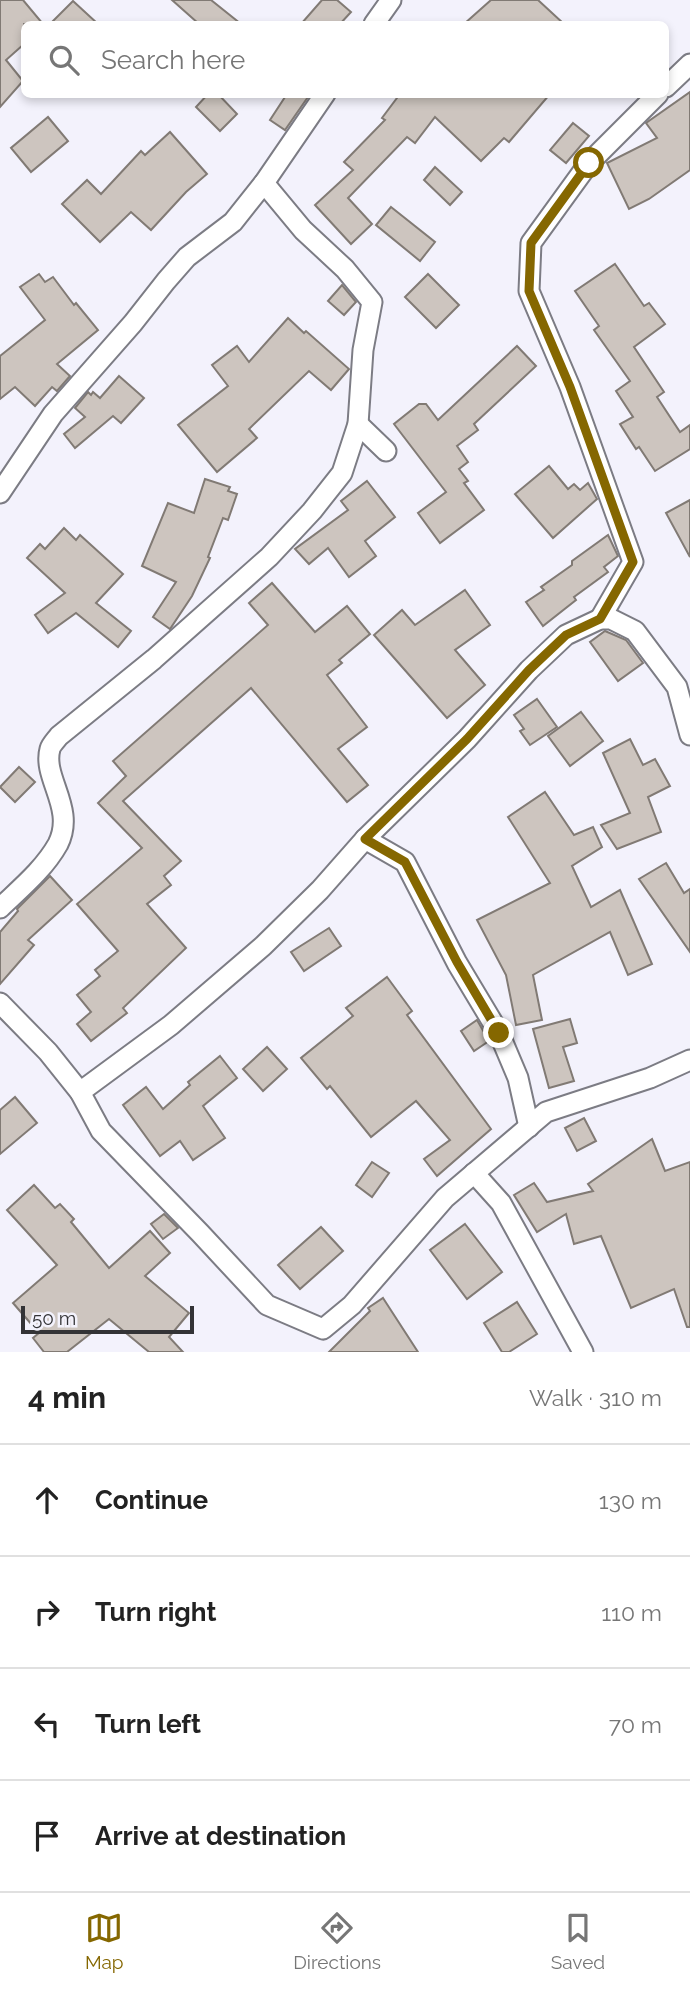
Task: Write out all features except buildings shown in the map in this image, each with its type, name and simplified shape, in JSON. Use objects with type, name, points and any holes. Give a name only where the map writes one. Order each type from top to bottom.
[{"type":"street","points":[[376,21],[391,0]]},
{"type":"street","points":[[669,85],[690,64]]},
{"type":"street","points":[[0,493],[53,414],[166,281],[187,257],[233,222],[264,183],[322,98]]},
{"type":"street","points":[[600,619],[633,562],[570,387],[529,291],[531,243],[589,163],[654,98]]},
{"type":"street","points":[[0,908],[40,870],[59,842],[64,814],[50,764],[50,748],[59,736],[154,659],[269,556],[312,511],[342,473],[358,424],[363,350],[372,302],[345,269],[303,230],[264,183]]},
{"type":"street","points":[[358,424],[386,451]]},
{"type":"street","points":[[80,1093],[171,1025],[263,946],[566,635],[600,619],[611,619],[635,631],[677,687],[690,736]]},
{"type":"street","points":[[365,839],[405,862],[457,962],[499,1033],[518,1078],[529,1127]]},
{"type":"street","points":[[0,1003],[48,1052],[80,1093],[101,1132],[267,1305],[323,1329],[352,1305],[445,1198],[546,1112],[650,1079],[690,1060]]},
{"type":"street","points":[[474,1173],[501,1203],[583,1352]]},
{"type":"route","points":[[499,1033],[457,962],[405,862],[365,839],[467,739],[529,670],[566,635],[600,619],[633,562],[570,387],[529,291],[531,243],[589,163]]}]
